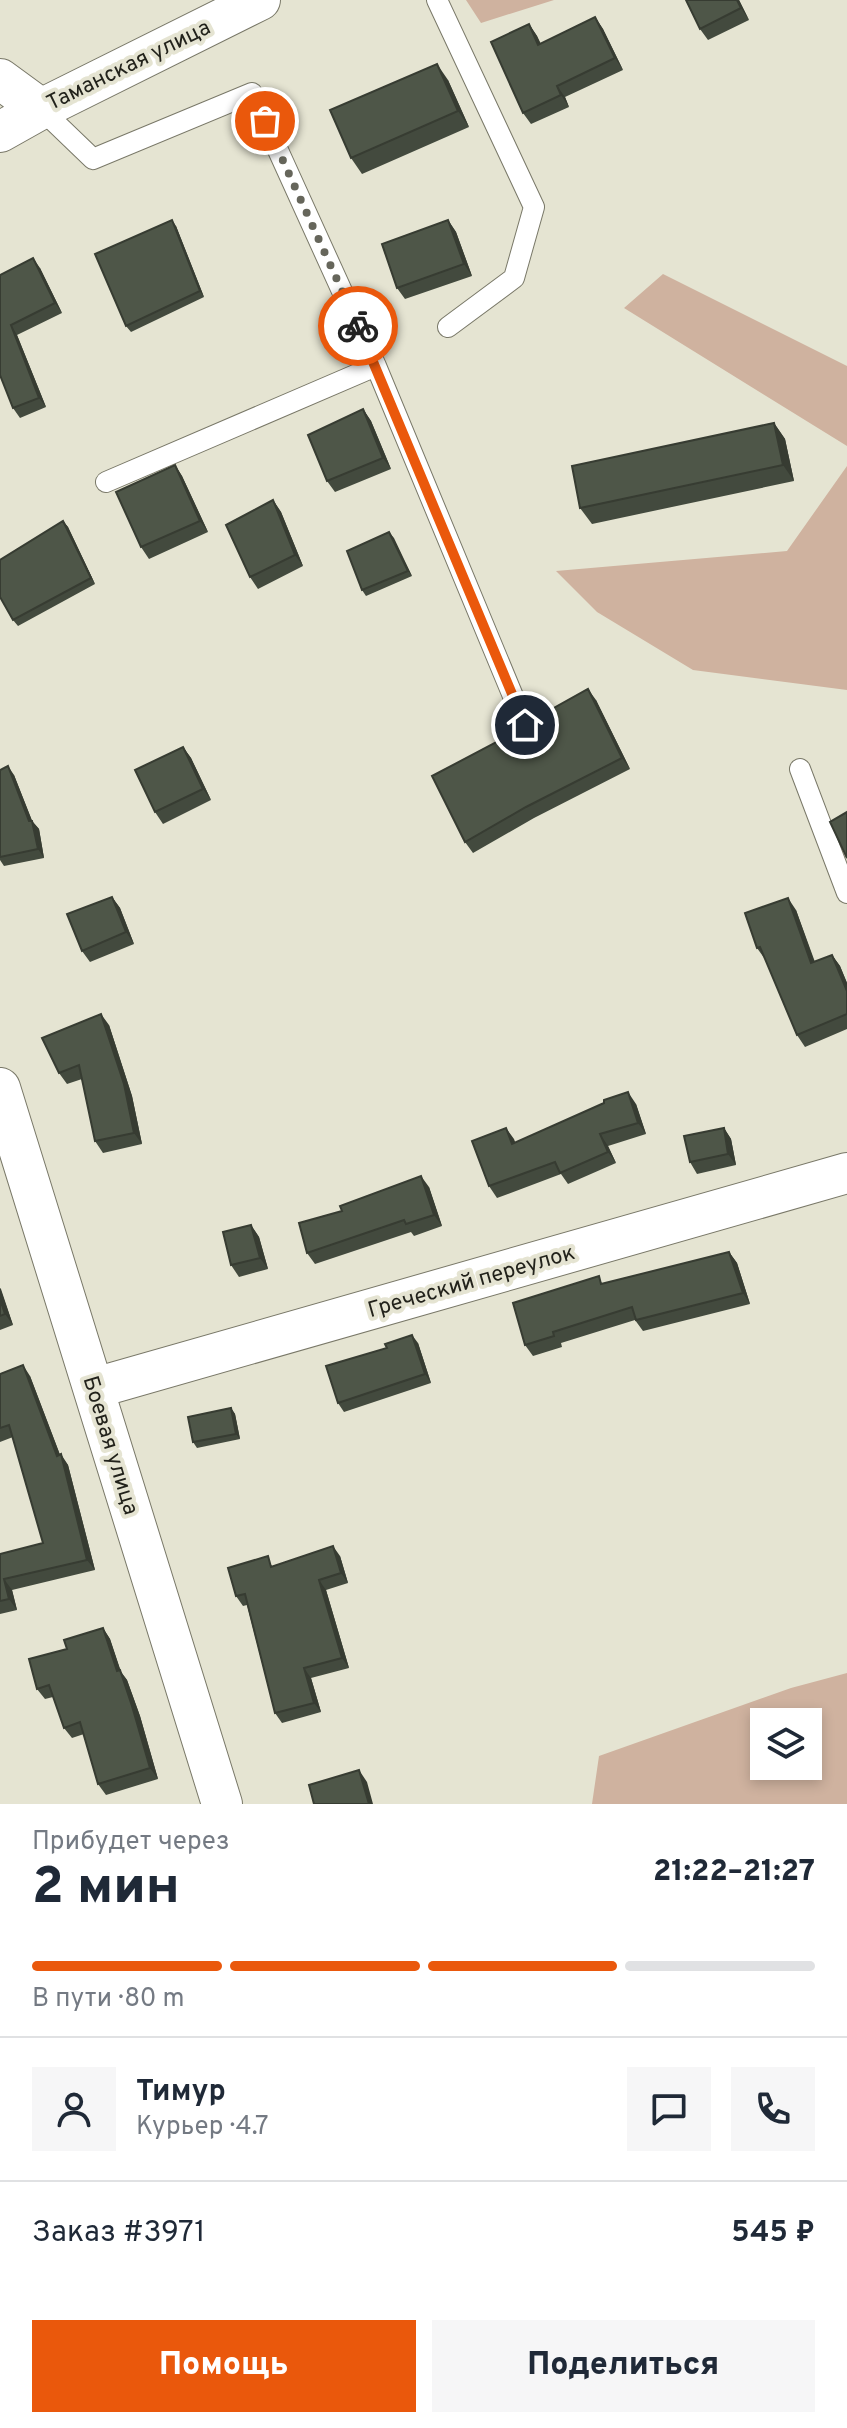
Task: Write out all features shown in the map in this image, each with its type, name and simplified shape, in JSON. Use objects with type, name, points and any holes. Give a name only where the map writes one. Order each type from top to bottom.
[{"type":"street","name":"Таманская улица","points":[[0,79],[41,109],[260,0]]},
{"type":"street","points":[[0,132],[41,109]]},
{"type":"street","name":"Боевая улица","points":[[0,1088],[222,1804]]},
{"type":"street","name":"Греческий переулок","points":[[95,1388],[847,1173]]},
{"type":"lane","points":[[437,0],[534,207],[514,278],[448,327]]},
{"type":"lane","points":[[41,109],[93,159],[252,93],[376,366],[525,725]]},
{"type":"lane","points":[[106,482],[376,366]]},
{"type":"lane","points":[[800,769],[847,893]]},
{"type":"shaded area","points":[[466,0],[554,0],[481,23]]},
{"type":"shaded area","points":[[663,274],[847,366],[847,446],[624,308]]},
{"type":"shaded area","points":[[847,466],[847,690],[693,670],[597,612],[556,571],[787,551]]},
{"type":"shaded area","points":[[847,1673],[847,1804],[592,1804],[599,1756],[791,1688]]},
{"type":"building","points":[[686,0],[737,0],[741,8],[700,29]]},
{"type":"building","points":[[595,17],[615,58],[557,86],[561,95],[523,113],[491,42],[529,24],[538,45]]},
{"type":"building","points":[[437,64],[458,111],[351,158],[330,110]]},
{"type":"building","points":[[172,220],[200,291],[126,326],[95,254]]},
{"type":"building","points":[[448,220],[464,264],[397,288],[382,244]]},
{"type":"building","points":[[33,258],[55,303],[11,325],[39,398],[13,408],[0,375],[0,275]]},
{"type":"building","points":[[363,409],[383,458],[327,481],[308,435]]},
{"type":"building","points":[[774,423],[783,465],[580,508],[572,466]]},
{"type":"building","points":[[175,465],[200,521],[141,547],[116,492]]},
{"type":"building","points":[[273,500],[295,555],[250,577],[226,525]]},
{"type":"building","points":[[63,521],[91,578],[13,620],[0,597],[0,560]]},
{"type":"building","points":[[389,532],[408,571],[362,590],[347,551]]},
{"type":"building","points":[[588,689],[622,758],[465,842],[432,776],[529,725],[527,723]]},
{"type":"building","points":[[183,747],[203,789],[155,812],[135,770]]},
{"type":"building","points":[[8,766],[29,821],[32,821],[38,849],[0,857],[0,770]]},
{"type":"building","points":[[847,812],[847,858],[830,822]]},
{"type":"building","points":[[112,897],[126,932],[82,951],[67,914]]},
{"type":"building","points":[[788,898],[811,963],[832,955],[847,991],[847,1014],[797,1035],[760,947],[757,948],[745,913]]},
{"type":"building","points":[[101,1014],[124,1084],[134,1133],[95,1141],[79,1065],[59,1073],[42,1038]]},
{"type":"building","points":[[628,1092],[638,1123],[600,1134],[608,1152],[560,1173],[555,1162],[489,1186],[472,1141],[506,1128],[512,1144],[604,1103],[604,1100]]},
{"type":"building","points":[[724,1128],[728,1154],[690,1162],[684,1136]]},
{"type":"building","points":[[421,1176],[434,1215],[406,1224],[404,1220],[307,1253],[299,1223],[342,1211],[340,1206]]},
{"type":"building","points":[[251,1225],[260,1258],[231,1265],[223,1232]]},
{"type":"building","points":[[729,1252],[743,1293],[636,1320],[632,1307],[553,1332],[554,1336],[525,1345],[513,1303],[599,1276],[601,1284]]},
{"type":"building","points":[[0,1299],[5,1314],[0,1316]]},
{"type":"building","points":[[412,1335],[425,1374],[338,1403],[326,1366],[387,1348],[385,1344]]},
{"type":"building","points":[[23,1365],[57,1456],[61,1454],[87,1560],[4,1579],[9,1599],[0,1601],[0,1554],[43,1543],[9,1425],[0,1428],[0,1374]]},
{"type":"building","points":[[231,1408],[236,1434],[193,1442],[188,1417]]},
{"type":"building","points":[[333,1546],[341,1573],[319,1580],[342,1658],[304,1668],[314,1703],[275,1713],[245,1594],[236,1596],[228,1568],[268,1556],[271,1567]]},
{"type":"building","points":[[103,1628],[117,1671],[120,1670],[150,1768],[98,1784],[80,1722],[64,1728],[49,1685],[37,1689],[29,1659],[67,1649],[64,1640]]},
{"type":"building","points":[[359,1770],[369,1804],[314,1804],[309,1785]]},
{"type":"way so far","points":[[265,121],[358,326]]},
{"type":"route","points":[[358,326],[525,725]]}]
